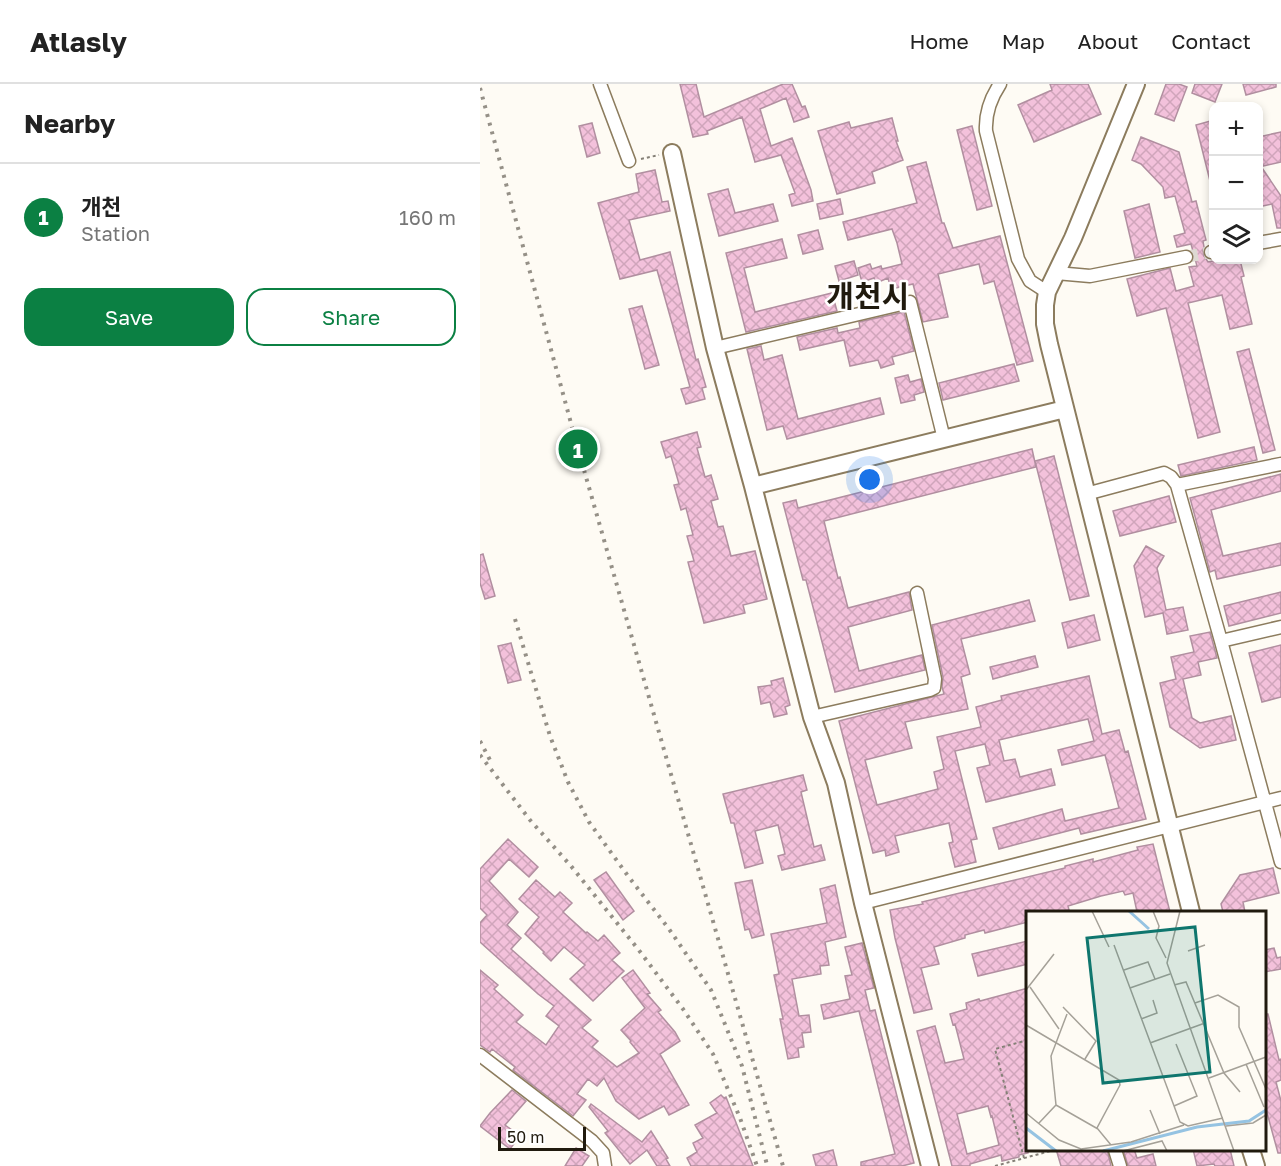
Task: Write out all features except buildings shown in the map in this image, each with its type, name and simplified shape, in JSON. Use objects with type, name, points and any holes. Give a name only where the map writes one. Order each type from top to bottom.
[{"type":"main road","points":[[1136,84],[1073,238],[1047,292],[1045,324],[1191,911]]},
{"type":"main road","points":[[672,153],[715,348],[812,717],[836,783],[863,903],[930,1166]]},
{"type":"main road","points":[[753,486],[1065,410]]},
{"type":"main road","points":[[1252,1151],[1256,1166]]},
{"type":"street","points":[[600,84],[629,161]]},
{"type":"street","points":[[1000,84],[988,106],[986,131],[1018,259],[1030,281],[1047,292]]},
{"type":"street","points":[[1263,242],[1281,239]]},
{"type":"street","points":[[1056,273],[1090,276],[1186,257]]},
{"type":"street","points":[[715,348],[910,302],[944,439]]},
{"type":"street","points":[[1177,485],[1281,464]]},
{"type":"street","points":[[1086,494],[1164,473],[1171,477],[1177,485],[1281,862]]},
{"type":"street","points":[[812,717],[934,688],[916,593]]},
{"type":"street","points":[[1221,641],[1281,627]]},
{"type":"street","points":[[863,903],[1281,798]]},
{"type":"street","points":[[480,1055],[592,1141],[603,1153],[604,1166]]},
{"type":"street","points":[[1116,1151],[1120,1166]]},
{"type":"path","points":[[629,161],[672,153]]},
{"type":"path","points":[[1024,1158],[995,1049],[1026,1041]]},
{"type":"path","points":[[994,1166],[1047,1151]]},
{"type":"tunnel","points":[[1186,257],[1209,252]]},
{"type":"railway","points":[[480,88],[578,449],[783,1166]]},
{"type":"railway","points":[[515,619],[550,736],[568,782],[589,822],[669,929],[711,990],[742,1066],[767,1165]]},
{"type":"railway","points":[[480,741],[490,760]]},
{"type":"railway","points":[[480,755],[530,820],[571,866],[638,949],[683,1009],[713,1054],[757,1166]]},
{"type":"place","name":"개천","points":[[578,449]]},
{"type":"district","name":"개천시","points":[[868,297]]}]
